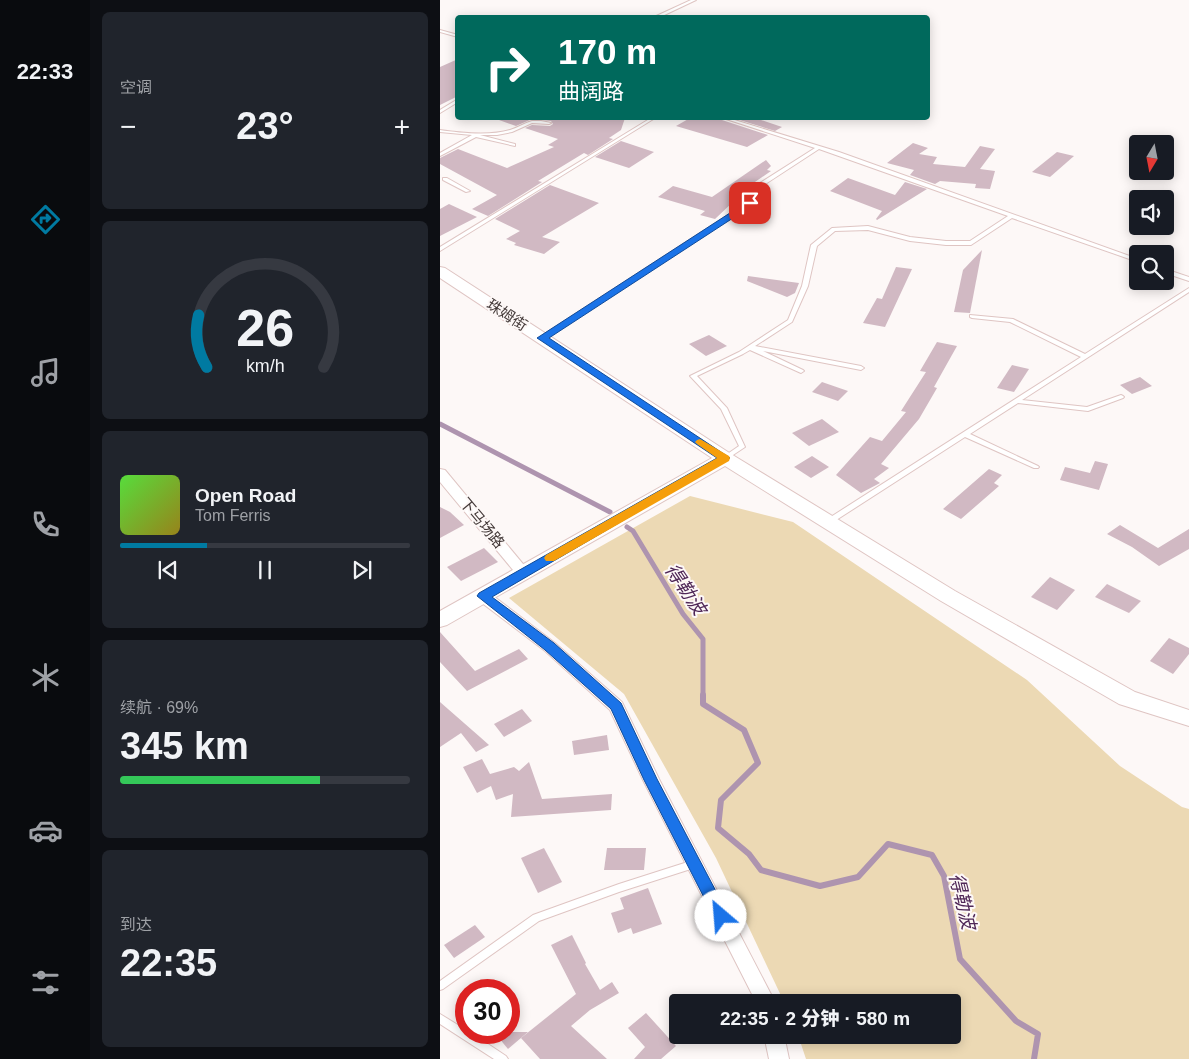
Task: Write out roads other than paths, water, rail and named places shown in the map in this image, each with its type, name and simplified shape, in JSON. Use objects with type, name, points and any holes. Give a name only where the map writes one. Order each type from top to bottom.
[{"type":"street","name":"珠姆街","points":[[440,271],[725,458],[948,596],[1127,698],[1189,718]]},
{"type":"street","points":[[440,620],[725,458]]},
{"type":"street","name":"下马场路","points":[[440,473],[523,573]]},
{"type":"street","points":[[483,596],[550,647],[616,706],[651,780],[762,994]]},
{"type":"street","points":[[776,1044],[779,1059]]},
{"type":"lane","points":[[661,15],[694,0]]},
{"type":"lane","points":[[440,31],[455,35]]},
{"type":"lane","points":[[440,112],[455,102]]},
{"type":"lane","points":[[459,134],[511,132],[532,120],[549,122]]},
{"type":"lane","points":[[440,249],[650,120]]},
{"type":"lane","points":[[731,120],[819,147],[1129,258]]},
{"type":"lane","points":[[440,131],[513,145]]},
{"type":"lane","points":[[440,156],[474,136]]},
{"type":"lane","points":[[542,338],[750,203],[751,191],[819,147]]},
{"type":"lane","points":[[442,179],[468,191]]},
{"type":"lane","points":[[725,458],[742,446],[724,408],[693,376],[749,348],[790,321],[804,286],[814,245],[834,228],[868,228],[910,239],[946,243],[971,243],[1011,216]]},
{"type":"lane","points":[[1174,274],[1189,279]]},
{"type":"lane","points":[[828,523],[1189,290]]},
{"type":"lane","points":[[972,316],[1011,320],[1085,357]]},
{"type":"lane","points":[[749,348],[861,368]]},
{"type":"lane","points":[[749,348],[801,371]]},
{"type":"lane","points":[[1017,401],[1088,409],[1121,396]]},
{"type":"lane","points":[[965,434],[1036,467]]},
{"type":"lane","points":[[440,986],[536,918],[619,888],[694,864]]},
{"type":"lane","points":[[440,1019],[503,1059]]},
{"type":"waterway","name":"得勒波","points":[[440,424],[610,512]]},
{"type":"waterway","name":"得勒波","points":[[627,527],[633,531],[683,614],[703,639],[703,704],[744,730],[758,763],[721,800],[718,828],[749,854],[761,870],[820,886],[858,877],[888,844],[932,855],[944,876],[960,959],[1016,1021],[1038,1034],[1034,1059]]}]
